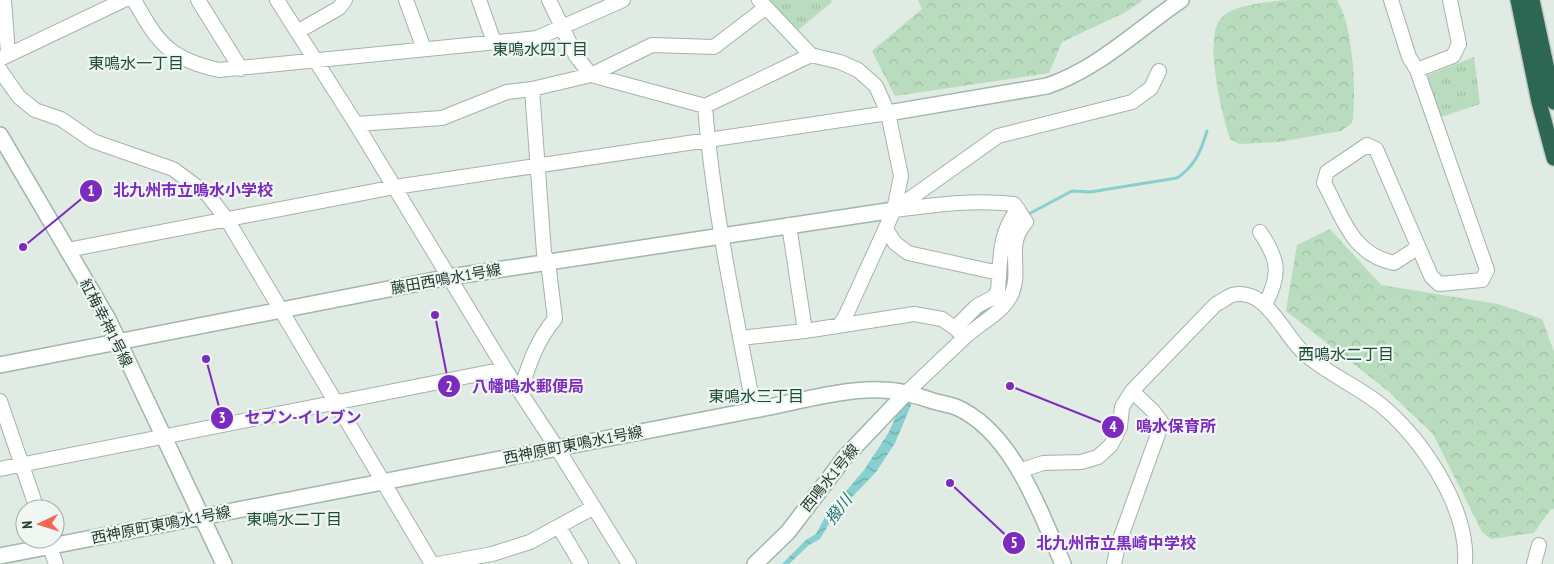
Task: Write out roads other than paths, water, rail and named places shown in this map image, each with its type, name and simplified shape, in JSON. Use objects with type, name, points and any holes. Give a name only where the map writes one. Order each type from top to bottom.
[{"type":"highway","points":[[1518,0],[1554,158]]},
{"type":"highway","points":[[1532,0],[1554,102]]},
{"type":"street","points":[[4,0],[4,56],[124,0]]},
{"type":"street","points":[[134,0],[156,37],[166,48],[193,64],[219,70],[537,38],[622,0]]},
{"type":"street","points":[[198,0],[241,69]]},
{"type":"street","points":[[277,0],[356,124],[505,369],[629,564]]},
{"type":"street","points":[[297,32],[339,8],[345,0]]},
{"type":"street","points":[[406,0],[424,49]]},
{"type":"street","points":[[479,0],[494,42]]},
{"type":"street","points":[[549,0],[576,56],[591,75],[705,106],[811,56]]},
{"type":"street","points":[[67,250],[395,188],[888,113],[1047,86],[1071,78],[1092,66],[1181,0]]},
{"type":"street","points":[[1392,0],[1408,57],[1417,70],[1488,270],[1482,280],[1439,284],[1431,276],[1417,248],[1376,149],[1366,146],[1327,172],[1324,183],[1354,241],[1379,260],[1394,263],[1417,248]]},
{"type":"street","points":[[1417,70],[1453,56],[1459,44],[1450,0]]},
{"type":"street","points":[[356,124],[442,118],[507,92],[532,89],[591,75],[652,45],[714,47],[762,4],[811,56],[840,62],[858,70],[876,86],[888,113],[901,176],[894,210],[846,315],[839,326]]},
{"type":"street","points":[[0,70],[19,96],[34,110],[61,120],[94,141],[172,169],[208,195],[228,221],[279,310],[432,564]]},
{"type":"street","points":[[894,210],[998,136],[1132,102],[1151,88],[1159,71]]},
{"type":"street","points":[[520,392],[533,352],[542,334],[555,319],[548,262],[544,253],[532,89]]},
{"type":"street","points":[[705,106],[708,141],[723,235],[754,410]]},
{"type":"street","name":"紅梅幸神1号線","points":[[0,135],[108,319],[116,342],[224,564]]},
{"type":"street","points":[[894,210],[957,202],[1002,202],[1014,204],[1021,214],[1015,240],[1013,291],[1005,305],[960,333]]},
{"type":"street","name":"藤田西鳴水1号線","points":[[0,365],[450,277],[894,210]]},
{"type":"street","points":[[907,392],[960,333],[977,306],[994,297],[998,290],[1001,240],[1007,223],[1021,214]]},
{"type":"street","points":[[789,225],[805,331]]},
{"type":"street","points":[[886,229],[894,243],[908,253],[999,273]]},
{"type":"street","points":[[1260,232],[1271,248],[1277,276],[1274,288],[1265,305]]},
{"type":"street","points":[[1019,471],[1043,463],[1081,462],[1098,458],[1111,445],[1120,427],[1122,407],[1132,391],[1216,304],[1233,295],[1250,296],[1265,305],[1303,353],[1337,378],[1380,404],[1414,437],[1437,469],[1461,525],[1466,553],[1465,564]]},
{"type":"street","points":[[740,338],[805,331],[914,314],[942,319],[960,333]]},
{"type":"street","points":[[0,469],[505,369]]},
{"type":"street","name":"西神原町東鳴水1号線","points":[[65,540],[201,517],[754,410],[855,392],[881,390],[907,392],[956,407],[975,419],[997,439],[1019,471],[1063,564]]},
{"type":"street","points":[[1114,564],[1162,423],[1154,411],[1132,391]]},
{"type":"street","name":"西鳴水1号線","points":[[755,564],[788,532],[846,456],[907,392]]},
{"type":"street","points":[[0,401],[33,499]]},
{"type":"street","points":[[438,564],[492,554],[530,542],[594,507]]},
{"type":"street","points":[[558,527],[581,564]]},
{"type":"street","points":[[1534,564],[1539,545]]},
{"type":"street","name":"西神原町東鳴水1号線","points":[[0,556],[26,549]]},
{"type":"street","points":[[51,549],[56,564]]},
{"type":"water","name":"撥川","points":[[905,396],[914,398],[895,443],[876,472],[833,517],[820,539],[809,545],[789,564],[782,564],[807,539],[816,534],[826,515],[864,470],[889,432]]},
{"type":"waterway","points":[[1025,216],[1072,191],[1090,192],[1177,178],[1193,163],[1207,131]]},
{"type":"waterway","points":[[1005,289],[1007,265]]},
{"type":"waterway","points":[[974,319],[993,305]]},
{"type":"place","name":"北九州市立鳴水小学校","points":[[23,247]]},
{"type":"place","name":"八幡鳴水郵便局","points":[[435,315]]},
{"type":"place","name":"セブン-イレブン","points":[[206,359]]},
{"type":"place","name":"鳴水保育所","points":[[1010,386]]},
{"type":"place","name":"北九州市立黒崎中学校","points":[[950,483]]},
{"type":"district","name":"東鳴水四丁目","points":[[540,49]]},
{"type":"district","name":"東鳴水一丁目","points":[[136,63]]},
{"type":"district","name":"西鳴水二丁目","points":[[1346,354]]},
{"type":"district","name":"東鳴水三丁目","points":[[756,396]]},
{"type":"district","name":"東鳴水二丁目","points":[[294,519]]}]
